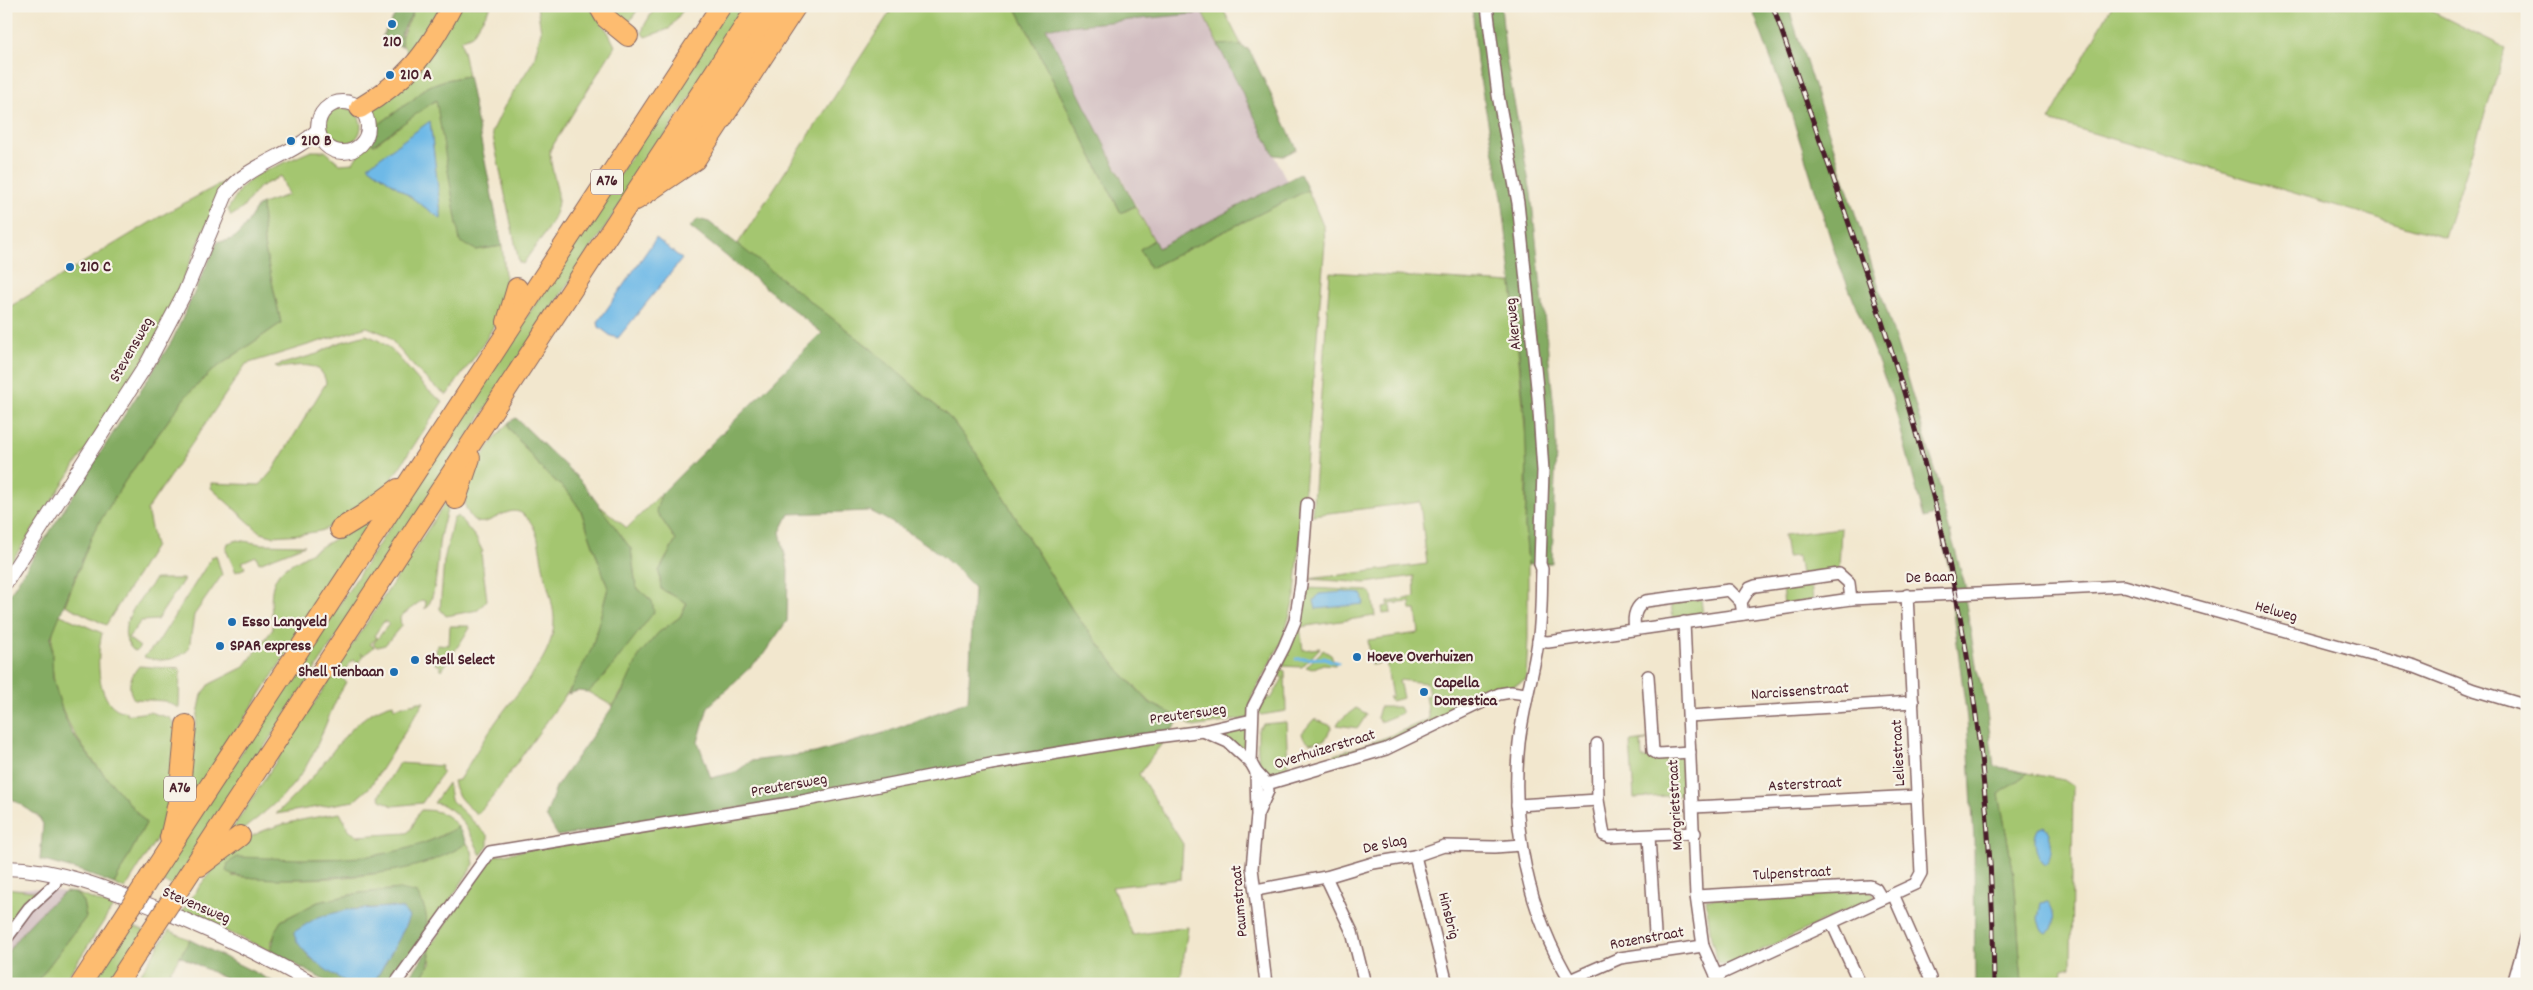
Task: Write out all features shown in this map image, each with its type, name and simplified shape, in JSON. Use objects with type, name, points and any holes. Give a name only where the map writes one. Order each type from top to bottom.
[{"type":"highway","points":[[360,108],[412,69],[435,40],[452,6]]},
{"type":"highway","points":[[599,6],[606,18],[628,36]]},
{"type":"highway","name":"A76","points":[[81,984],[721,6]]},
{"type":"highway","name":"A76","points":[[117,984],[758,6]]},
{"type":"highway","name":"A76","points":[[666,181],[690,138],[774,6]]},
{"type":"highway","name":"A76","points":[[630,204],[695,160],[796,6]]},
{"type":"highway","name":"A76","points":[[501,343],[517,288]]},
{"type":"highway","name":"A76","points":[[456,499],[478,432]]},
{"type":"highway","name":"A76","points":[[340,529],[363,516],[412,478]]},
{"type":"highway","name":"A76","points":[[167,852],[179,798],[186,725]]},
{"type":"highway","name":"A76","points":[[184,882],[240,836]]},
{"type":"street","name":"Akerweg","points":[[1488,6],[1497,85],[1518,203],[1538,396],[1543,471],[1540,564],[1542,569],[1538,641],[1526,694],[1519,743],[1518,806],[1521,845],[1526,872],[1541,920],[1571,982]]},
{"type":"street","points":[[344,101],[360,108],[368,121],[368,130],[360,145],[344,152],[324,144],[318,130],[320,115],[331,104],[344,101]]},
{"type":"street","name":"Stevensweg","points":[[6,582],[148,362],[185,292],[226,194],[235,182],[245,174],[291,151],[318,130]]},
{"type":"street","name":"Stevensweg","points":[[291,151],[324,144]]},
{"type":"street","name":"Overhuizerstraat","points":[[1307,504],[1301,584],[1295,621],[1284,647],[1255,701],[1252,720],[1254,767],[1267,784],[1386,749],[1498,694],[1511,692],[1526,694]]},
{"type":"street","points":[[1742,614],[1741,602],[1750,588],[1839,574],[1849,584],[1851,599]]},
{"type":"street","name":"Helweg","points":[[2010,591],[2105,586],[2144,590],[2415,666],[2474,690],[2527,706]]},
{"type":"street","points":[[1635,629],[1635,613],[1640,605],[1646,601],[1729,590],[1741,602]]},
{"type":"street","name":"De Baan","points":[[1538,641],[1548,642],[1851,599],[1907,594],[2010,591]]},
{"type":"street","name":"Leliestraat","points":[[1888,897],[1914,884],[1921,873],[1907,594]]},
{"type":"street","name":"Margrietstraat","points":[[1684,622],[1695,833],[1696,896],[1703,946],[1718,980]]},
{"type":"street","points":[[1648,676],[1653,751],[1658,754],[1690,752]]},
{"type":"street","name":"Narcissenstraat","points":[[1689,716],[1913,702]]},
{"type":"street","name":"Preutersweg","points":[[395,984],[490,852],[802,801],[1093,747],[1197,730],[1203,731],[1252,720]]},
{"type":"street","points":[[1203,731],[1233,746],[1254,767]]},
{"type":"street","points":[[1598,744],[1598,800],[1604,835],[1609,837],[1695,833]]},
{"type":"street","name":"Paumstraat","points":[[1254,767],[1257,815],[1252,857],[1266,984]]},
{"type":"street","name":"Paumstraat","points":[[1257,815],[1268,791],[1267,784]]},
{"type":"street","name":"Asterstraat","points":[[1693,807],[1918,796]]},
{"type":"street","points":[[1518,806],[1598,800]]},
{"type":"street","points":[[1649,836],[1655,934]]},
{"type":"street","name":"De Slag","points":[[1256,890],[1326,877],[1374,863],[1415,856],[1444,846],[1495,847],[1521,845]]},
{"type":"street","name":"Hinsbrig","points":[[1415,856],[1448,984]]},
{"type":"street","name":"Stevensweg","points":[[6,868],[58,874],[92,883],[242,945],[314,984]]},
{"type":"street","name":"Stevensweg","points":[[6,872],[34,871]]},
{"type":"street","points":[[6,939],[29,908],[54,885],[58,874]]},
{"type":"street","points":[[1326,877],[1352,932],[1365,984]]},
{"type":"street","name":"Tulpenstraat","points":[[1696,896],[1870,886],[1888,897]]},
{"type":"street","points":[[1718,980],[1888,897],[1930,978],[1929,984]]},
{"type":"street","points":[[1832,923],[1860,984]]},
{"type":"street","points":[[2513,984],[2527,935]]},
{"type":"street","name":"Rozenstraat","points":[[1571,982],[1620,958],[1703,946]]},
{"type":"shaded area","points":[[1202,12],[1287,181],[1158,248],[1045,28]]},
{"type":"shaded area","points":[[32,888],[60,891],[88,899],[6,968],[6,889]]},
{"type":"green space","points":[[400,6],[416,6],[401,34],[402,47],[382,37]]},
{"type":"green space","points":[[416,6],[446,6],[411,59],[400,40]]},
{"type":"green space","points":[[460,6],[491,6],[472,35],[461,40],[468,76],[439,82],[426,88],[371,130],[373,121],[368,109]]},
{"type":"green space","points":[[537,6],[589,6],[608,32],[615,46],[550,150],[558,205],[551,223],[523,264],[519,262],[492,132],[504,107],[534,60],[541,31]]},
{"type":"green space","points":[[605,6],[640,6],[628,24]]},
{"type":"green space","points":[[656,6],[686,6],[669,29],[645,37],[642,33],[644,26]]},
{"type":"green space","points":[[729,6],[750,6],[173,886],[157,879],[373,553]]},
{"type":"green space","points":[[894,6],[1015,6],[1121,213],[1135,206],[1154,240],[1140,249],[1150,268],[1308,190],[1324,228],[1325,243],[1295,596],[1283,639],[1252,696],[1249,718],[1194,727],[1151,703],[1119,670],[1073,611],[973,448],[951,419],[869,347],[737,245]]},
{"type":"green space","points":[[1015,6],[1221,6],[1224,11],[1046,28],[1135,206],[1121,213]]},
{"type":"green space","points":[[1472,6],[1501,6],[1506,58],[1531,193],[1555,416],[1556,448],[1552,563],[1528,564],[1525,527],[1527,483],[1525,419],[1515,311],[1502,197],[1477,63]]},
{"type":"green space","points":[[1751,6],[1788,6],[1888,315],[1941,490],[1940,496],[1966,589],[1954,589],[1936,514],[1924,518],[1892,397],[1836,256],[1791,113]]},
{"type":"green space","points":[[2112,6],[2421,6],[2506,48],[2445,238],[2049,120]]},
{"type":"green space","points":[[1224,11],[1242,46],[1218,45],[1202,12]]},
{"type":"green space","points":[[1235,44],[1248,49],[1252,55],[1297,149],[1283,156],[1274,155],[1218,45]]},
{"type":"green space","points":[[468,76],[502,246],[476,250],[460,242],[436,100],[373,145],[369,136],[371,130],[426,88],[439,82]]},
{"type":"green space","points":[[436,99],[476,250],[502,246],[505,280],[503,300],[494,326],[480,350],[447,395],[435,387],[416,369],[387,335],[367,327],[246,364],[147,510],[155,546],[106,625],[65,605],[94,530],[125,481],[185,397],[213,370],[281,323],[264,245],[262,204],[288,195],[281,176],[258,188],[242,209],[231,216],[228,209],[240,189],[256,175],[311,151],[325,151],[340,164],[353,163],[369,136],[374,145]],"holes":[[[430,122],[441,218],[368,166]]]},
{"type":"green space","points":[[343,108],[356,113],[361,126],[356,139],[343,144],[330,139],[325,126],[330,113]]},
{"type":"green space","points":[[1300,174],[1308,190],[1150,268],[1140,249],[1154,240],[1158,248]]},
{"type":"green space","points":[[231,178],[220,194],[162,327],[136,373],[6,570],[6,309],[166,213]]},
{"type":"green space","points":[[262,204],[264,245],[281,323],[213,370],[185,397],[125,481],[94,531],[51,637],[53,679],[63,713],[72,733],[94,763],[146,823],[114,884],[81,871],[40,860],[43,824],[38,816],[6,795],[6,600],[172,341],[218,241],[226,241],[237,235],[258,206]]},
{"type":"green space","points":[[698,219],[709,222],[869,347],[951,419],[973,448],[1073,611],[1119,670],[1150,703],[1181,718],[1172,730],[798,799],[558,836],[546,816],[556,787],[621,695],[640,654],[658,633],[680,617],[687,603],[661,589],[659,571],[676,540],[656,511],[661,494],[822,333],[690,227]],"holes":[[[870,511],[940,554],[974,588],[968,701],[887,732],[815,753],[751,761],[736,772],[711,778],[698,742],[708,707],[763,655],[787,621],[788,569],[780,532],[789,514]]]},
{"type":"green space","points":[[1330,272],[1512,283],[1527,449],[1525,527],[1528,564],[1528,638],[1526,680],[1381,746],[1335,760],[1334,755],[1387,737],[1429,719],[1425,696],[1429,695],[1427,683],[1399,680],[1403,698],[1391,701],[1388,697],[1392,697],[1386,662],[1371,665],[1368,640],[1419,633],[1416,610],[1411,610],[1410,602],[1390,604],[1391,613],[1383,614],[1382,607],[1388,606],[1388,602],[1415,597],[1414,576],[1366,583],[1309,579],[1427,564],[1420,502],[1312,515]]},
{"type":"green space","points":[[366,335],[388,347],[432,394],[443,401],[384,491],[343,522],[320,531],[302,534],[272,536],[261,533],[211,488],[211,483],[260,485],[273,470],[326,383],[324,375],[314,367],[279,368],[275,366],[317,354],[338,343]]},
{"type":"green space","points":[[516,418],[582,482],[631,549],[636,587],[652,601],[654,612],[603,678],[588,692],[578,691],[568,694],[592,648],[608,588],[581,511],[569,493],[542,469],[509,428],[509,422]]},
{"type":"green space","points":[[509,422],[509,428],[542,469],[569,493],[581,511],[608,588],[592,648],[578,678],[491,799],[477,814],[459,796],[453,781],[459,780],[484,739],[527,682],[543,658],[553,632],[554,618],[552,605],[538,538],[529,520],[516,511],[508,512],[485,522],[477,522],[471,517],[465,505],[466,494],[474,471],[494,439]]},
{"type":"green space","points":[[453,491],[441,531],[435,586],[429,603],[425,609],[426,602],[422,600],[400,617],[401,626],[385,645],[377,647],[373,644],[389,624],[384,621],[374,636],[377,638],[370,644],[374,647],[364,655],[361,653],[363,656],[359,662],[352,660],[341,677],[346,682],[311,758],[297,780],[277,802],[219,849]]},
{"type":"green space","points":[[661,494],[657,512],[676,540],[659,571],[661,589],[687,602],[680,617],[658,633],[613,706],[588,692],[616,660],[652,601],[636,587],[631,549],[595,502],[627,528]]},
{"type":"green space","points":[[378,514],[186,808],[194,732],[202,695],[210,684],[244,667],[273,629],[271,596],[278,574],[284,568]]},
{"type":"green space","points":[[458,516],[476,538],[483,552],[481,553],[487,600],[478,610],[446,616],[440,609],[444,561],[453,519]]},
{"type":"green space","points":[[1841,528],[1839,569],[1801,574],[1798,556],[1787,557],[1784,535]]},
{"type":"green space","points":[[238,540],[261,544],[305,545],[259,563],[256,556],[242,562],[245,568],[236,572],[226,550],[228,543]]},
{"type":"green space","points":[[216,555],[222,575],[194,615],[189,649],[174,658],[156,660],[144,657],[158,642],[212,557]]},
{"type":"green space","points":[[155,579],[184,579],[157,620],[141,621],[128,638],[140,647],[136,651],[133,650],[127,641],[125,632],[127,623],[131,613]]},
{"type":"green space","points":[[1811,583],[1813,600],[1784,604],[1782,588]]},
{"type":"green space","points":[[1309,588],[1368,591],[1372,594],[1375,616],[1300,627],[1303,650],[1320,648],[1302,667],[1280,666],[1305,592]]},
{"type":"green space","points":[[1956,598],[1965,598],[1977,670],[1985,697],[1994,766],[2028,773],[1999,794],[2014,876],[2022,984],[1975,984],[1974,841],[1967,719],[1952,605]]},
{"type":"green space","points":[[1701,599],[1703,615],[1673,619],[1671,603]]},
{"type":"green space","points":[[56,613],[102,633],[99,655],[100,680],[103,692],[116,709],[127,712],[127,715],[149,712],[170,718],[178,731],[181,747],[162,830],[125,889],[114,884],[146,823],[87,752],[72,729],[60,704],[53,677],[52,647]]},
{"type":"green space","points":[[450,626],[469,626],[470,628],[442,670],[441,666],[435,664],[437,644],[449,645]]},
{"type":"green space","points":[[1323,650],[1331,655],[1336,665],[1323,664],[1312,669],[1306,667]]},
{"type":"green space","points":[[139,666],[180,669],[179,708],[165,701],[134,699],[130,690],[130,682]]},
{"type":"green space","points":[[1279,668],[1285,671],[1286,711],[1261,715],[1258,712],[1264,696],[1271,699],[1283,678],[1274,673]]},
{"type":"green space","points":[[424,702],[370,787],[354,801],[276,814],[314,775],[347,734],[366,717],[389,705],[393,704],[394,708]]},
{"type":"green space","points":[[1380,707],[1399,707],[1402,713],[1380,722],[1377,718]]},
{"type":"green space","points":[[1356,708],[1367,714],[1358,728],[1337,725],[1339,721]]},
{"type":"green space","points":[[1314,719],[1332,726],[1325,740],[1310,743],[1303,737],[1302,733]]},
{"type":"green space","points":[[1286,722],[1288,768],[1275,772],[1276,777],[1264,770],[1261,764],[1258,751],[1258,730],[1263,724]]},
{"type":"green space","points":[[1248,727],[1246,753],[1217,732]]},
{"type":"green space","points":[[1172,730],[1139,774],[1183,844],[1181,879],[1112,887],[1133,935],[1188,927],[1180,984],[417,984],[431,963],[429,948],[493,856]]},
{"type":"green space","points":[[1648,740],[1641,742],[1642,758],[1683,756],[1685,795],[1634,798],[1630,742]]},
{"type":"green space","points":[[399,763],[442,766],[440,770],[443,772],[422,803],[393,806],[381,800],[379,796]]},
{"type":"green space","points":[[2028,773],[2064,780],[2073,786],[2071,967],[2063,969],[2061,984],[2022,984],[2014,876],[1999,794]]},
{"type":"green space","points":[[448,783],[451,800],[488,836],[488,846],[481,855],[468,830],[457,815],[443,805],[434,803]]},
{"type":"green space","points":[[421,810],[442,813],[450,818],[458,827],[418,847],[391,853],[355,858],[312,859],[232,876],[289,879],[353,876],[384,872],[443,856],[467,843],[472,851],[474,864],[425,938],[400,889],[360,893],[318,902],[281,921],[271,943],[271,951],[182,912],[216,866],[231,851],[246,839],[264,831],[309,818],[340,813],[350,831],[357,836],[407,833],[412,828]]},
{"type":"green space","points":[[458,827],[467,843],[441,857],[402,869],[357,875],[280,879],[237,876],[226,871],[228,863],[237,857],[322,859],[378,855],[406,849],[432,840]]},
{"type":"green space","points":[[6,888],[40,892],[6,930]]},
{"type":"green space","points":[[400,889],[417,893],[424,907],[427,920],[421,942],[389,984],[373,984],[407,924],[403,909],[390,907],[347,910],[304,950],[309,957],[352,984],[331,984],[271,951],[276,929],[281,921],[318,902],[360,893]]},
{"type":"green space","points":[[1869,890],[1876,896],[1728,966],[1718,962],[1711,938],[1706,899]]},
{"type":"green space","points":[[66,892],[76,893],[83,902],[86,917],[35,984],[6,984],[5,959],[9,949],[43,911]]},
{"type":"green space","points":[[76,893],[113,907],[63,984],[35,984],[86,917],[83,902]]},
{"type":"green space","points":[[127,924],[145,931],[110,984],[90,984]]},
{"type":"green space","points":[[169,930],[190,940],[162,984],[134,984]]},
{"type":"green space","points":[[190,940],[278,984],[236,984],[180,956]]},
{"type":"green space","points":[[429,948],[430,959],[424,975],[417,984],[405,984]]},
{"type":"water","points":[[430,121],[441,213],[441,219],[368,166]]},
{"type":"water","points":[[656,238],[682,259],[618,338],[611,336],[599,327],[598,322]]},
{"type":"water","points":[[1343,592],[1362,594],[1364,604],[1316,609],[1314,601],[1319,594]]},
{"type":"water","points":[[2044,826],[2051,840],[2050,857],[2045,865],[2039,858],[2035,841],[2038,829]]},
{"type":"water","points":[[2048,902],[2053,912],[2053,918],[2052,929],[2047,933],[2041,929],[2038,919],[2041,903]]},
{"type":"water","points":[[390,907],[403,909],[409,917],[399,939],[373,984],[353,984],[337,977],[308,955],[296,939],[294,932],[318,917],[347,910]]},
{"type":"waterway","points":[[1296,659],[1324,658],[1338,663]]},
{"type":"railway","points":[[1773,6],[1887,336],[1926,469],[1943,537],[1966,647],[1981,759],[1991,871],[1994,984]]},
{"type":"place","name":"210","points":[[392,24]]},
{"type":"place","name":"210 A","points":[[390,75]]},
{"type":"place","name":"210 B","points":[[291,141]]},
{"type":"place","name":"210 C","points":[[70,267]]},
{"type":"place","name":"Esso Langveld","points":[[232,622]]},
{"type":"place","name":"SPAR express","points":[[220,646]]},
{"type":"place","name":"Hoeve Overhuizen","points":[[1357,657]]},
{"type":"place","name":"Shell Select","points":[[415,660]]},
{"type":"place","name":"Shell Tienbaan","points":[[394,672]]},
{"type":"place","name":"Capella Domestica","points":[[1424,692]]}]
